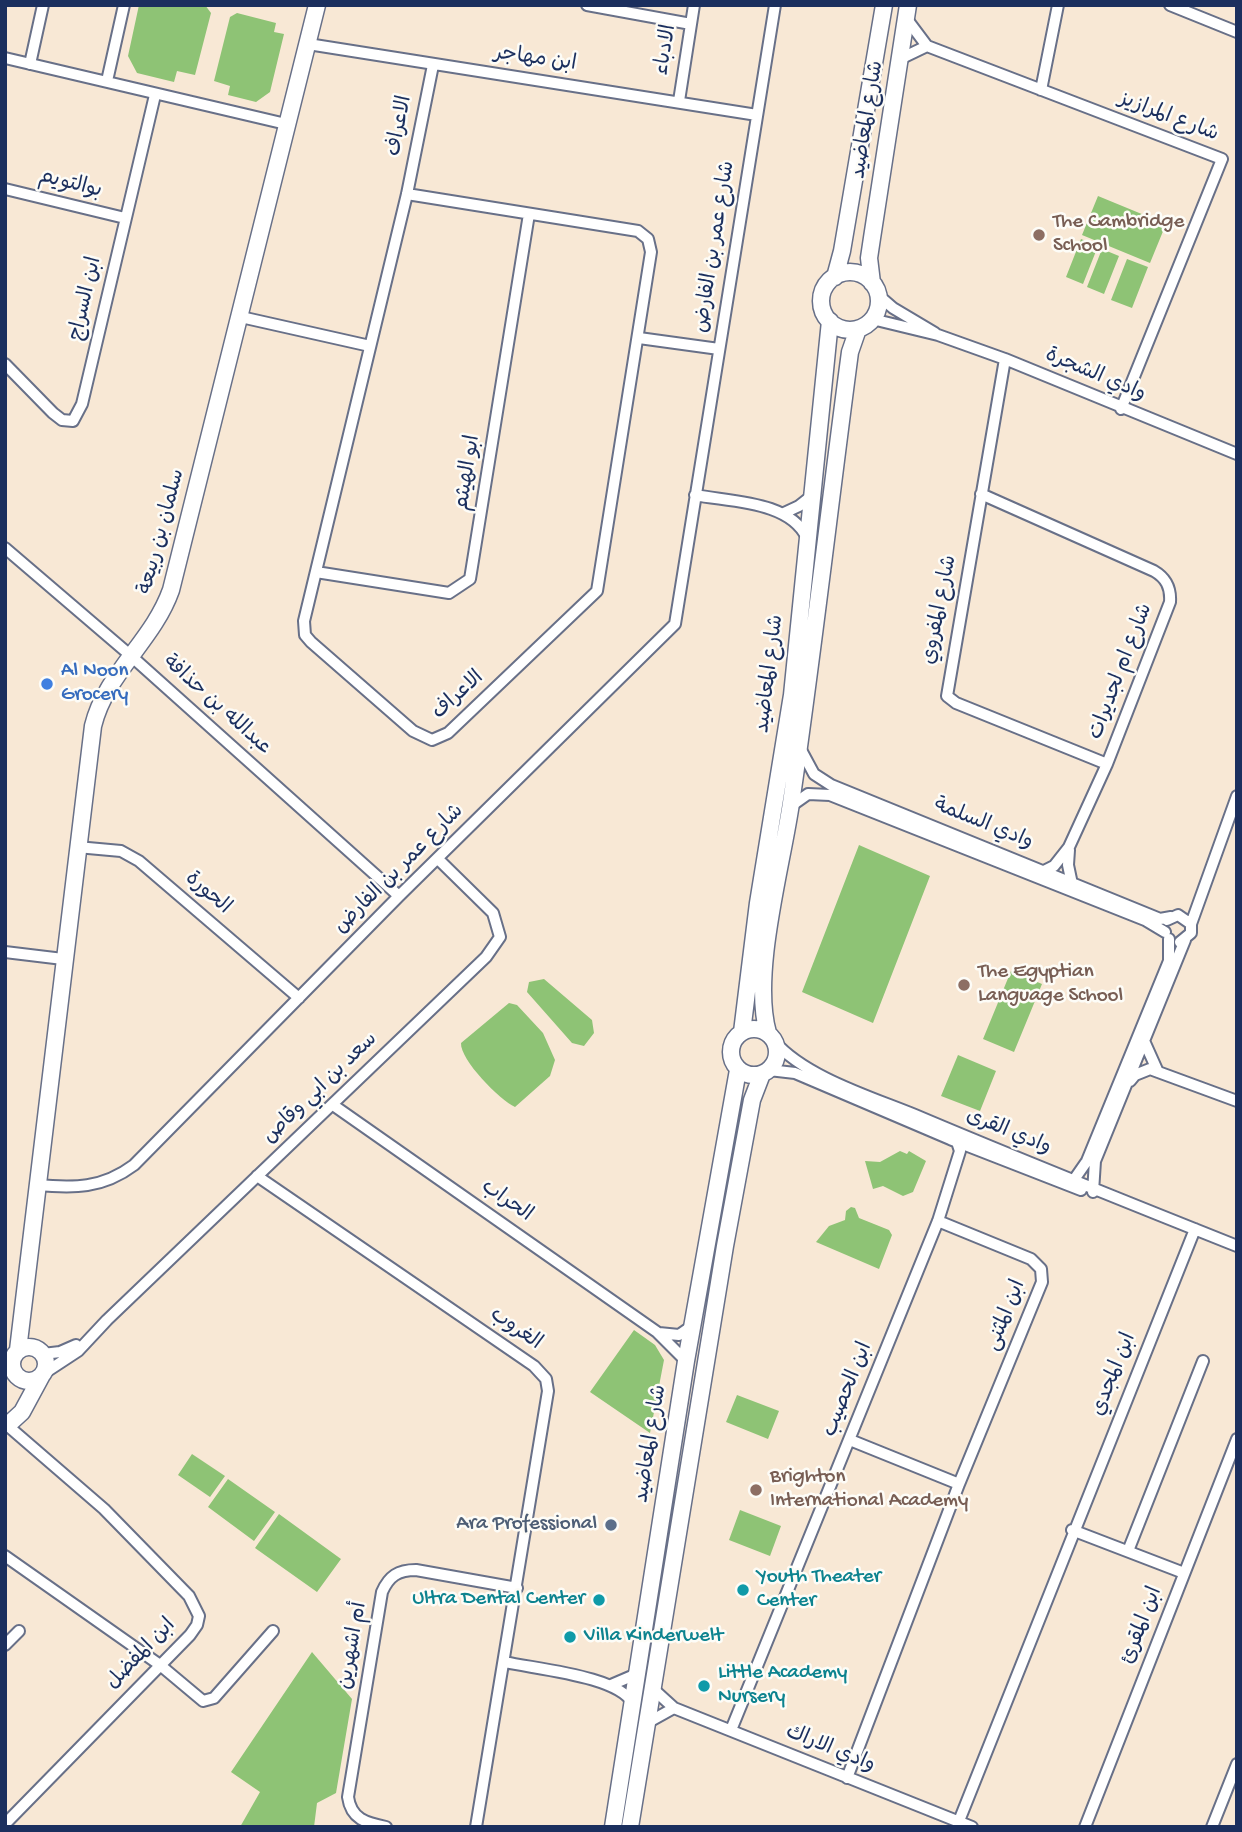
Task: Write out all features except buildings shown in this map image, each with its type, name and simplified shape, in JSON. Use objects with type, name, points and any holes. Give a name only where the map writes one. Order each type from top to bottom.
[{"type":"street","points":[[30,64],[43,5]]},
{"type":"street","points":[[107,81],[124,5]]},
{"type":"street","name":"سلمان بن ربيعة","points":[[12,1356],[25,1309],[36,1185],[96,713],[101,698],[162,615],[171,590],[317,5]]},
{"type":"street","points":[[587,5],[691,24]]},
{"type":"street","name":"الادباء","points":[[679,101],[694,5]]},
{"type":"street","name":"شارع عمر بن الفارض","points":[[36,1185],[89,1187],[120,1175],[399,896],[668,634],[679,608],[775,5]]},
{"type":"street","name":"شارع المعاضيد","points":[[835,276],[884,5]]},
{"type":"street","points":[[1041,90],[1058,5]]},
{"type":"street","points":[[1170,5],[1237,32]]},
{"type":"street","points":[[900,59],[927,46],[907,11]]},
{"type":"street","name":"شارع المعاضيد","points":[[875,289],[869,258],[907,11]]},
{"type":"street","name":"ابن مهاجر","points":[[308,44],[757,115]]},
{"type":"street","name":"شارع المرازيز","points":[[927,46],[1222,159],[1122,409]]},
{"type":"street","points":[[5,58],[286,124]]},
{"type":"street","name":"الاعراف","points":[[407,194],[638,230],[646,236],[651,252],[597,591],[448,733],[437,739],[420,736],[305,635],[304,621],[407,194],[433,65]]},
{"type":"street","name":"ابن السراج","points":[[5,364],[53,413],[62,420],[72,421],[82,404],[155,95]]},
{"type":"street","name":"بوالتويم","points":[[5,188],[125,218]]},
{"type":"street","name":"ابو الهيثم","points":[[316,572],[449,593],[470,579],[529,214]]},
{"type":"street","points":[[855,273],[875,289],[878,308],[872,319],[858,329],[843,329],[830,321],[823,310],[822,297],[826,286],[835,276],[855,273]]},
{"type":"street","name":"وادي الشجرة","points":[[875,289],[893,308],[938,335]]},
{"type":"street","points":[[241,317],[370,346]]},
{"type":"street","name":"وادي الشجرة","points":[[872,319],[938,335],[1005,359],[1237,454]]},
{"type":"street","name":"شارع المعاضيد","points":[[742,1032],[758,903],[792,695],[830,321]]},
{"type":"street","name":"شارع المعاضيد","points":[[771,1037],[763,1015],[763,994],[773,905],[791,806],[850,352],[858,329]]},
{"type":"street","points":[[639,338],[719,349]]},
{"type":"street","name":"شارع المفروي","points":[[1005,359],[947,696],[956,703],[1107,764]]},
{"type":"street","name":"شارع ام لجديرات","points":[[981,494],[1154,570],[1168,586],[1170,602],[1107,764],[1069,848]]},
{"type":"street","points":[[695,495],[784,513],[797,523],[808,540]]},
{"type":"street","points":[[784,513],[813,495]]},
{"type":"street","name":"عبدالله بن حذافة","points":[[5,548],[130,655],[399,896]]},
{"type":"street","name":"وادي السلمة","points":[[799,744],[814,774],[831,785],[1160,919],[1175,916]]},
{"type":"street","name":"وادي السلمة","points":[[791,806],[808,794],[830,795],[1145,920],[1167,935]]},
{"type":"street","points":[[1094,1191],[1095,1161],[1185,940],[1191,933],[1191,924],[1212,859],[1237,796]]},
{"type":"street","name":"الحورة","points":[[77,847],[121,851],[139,861],[299,998]]},
{"type":"street","points":[[1044,871],[1054,866],[1069,848]]},
{"type":"street","points":[[1069,848],[1068,865],[1072,884]]},
{"type":"street","name":"سعد بن ابي وقاص","points":[[42,1374],[78,1351],[486,957],[500,937],[493,913],[438,859]]},
{"type":"street","points":[[1072,1182],[1087,1161],[1164,974],[1170,953],[1165,923],[1190,905],[1212,859]]},
{"type":"street","points":[[1175,916],[1191,924]]},
{"type":"street","points":[[1167,935],[1177,943],[1185,940]]},
{"type":"street","points":[[5,952],[63,959]]},
{"type":"street","points":[[755,1029],[771,1037],[776,1056],[766,1072],[748,1075],[738,1070],[733,1062],[731,1048],[742,1032],[755,1029]]},
{"type":"street","name":"وادي القرى","points":[[771,1037],[788,1056],[813,1071],[1237,1252]]},
{"type":"street","points":[[1145,1041],[1146,1050],[1158,1072]]},
{"type":"street","name":"شارع المعاضيد","points":[[613,1827],[686,1361],[738,1070]]},
{"type":"street","name":"شارع المعاضيد","points":[[630,1827],[725,1246],[752,1100],[766,1072]]},
{"type":"street","name":"وادي القرى","points":[[766,1072],[795,1073],[984,1153],[1072,1182]]},
{"type":"street","points":[[1129,1083],[1143,1072],[1158,1072],[1237,1101]]},
{"type":"street","name":"الحراب","points":[[333,1105],[657,1332],[686,1361]]},
{"type":"street","name":"ابن الحصيب","points":[[950,1139],[957,1142],[960,1151],[953,1181]]},
{"type":"street","name":"ابن الحصيب","points":[[731,1730],[953,1181],[967,1153],[973,1150],[984,1153]]},
{"type":"street","name":"الغروب","points":[[257,1176],[541,1372],[548,1391],[476,1827]]},
{"type":"street","name":"ابن المثنى","points":[[847,1778],[959,1484],[1043,1275],[1037,1263],[1022,1254],[938,1221]]},
{"type":"street","name":"وادي القرى","points":[[1194,1232],[1237,1246]]},
{"type":"street","name":"ابن المجدي","points":[[959,1821],[1072,1530],[1194,1232]]},
{"type":"street","name":"سلمان بن ربيعة","points":[[25,1309],[39,1352]]},
{"type":"street","points":[[657,1332],[680,1335],[693,1324]]},
{"type":"street","points":[[8,1426],[22,1400],[14,1376],[12,1356],[27,1347],[39,1352],[66,1351],[90,1337]]},
{"type":"street","points":[[8,1426],[22,1412],[42,1374],[46,1364],[39,1352]]},
{"type":"street","points":[[1128,1551],[1203,1361]]},
{"type":"street","points":[[14,1376],[35,1380],[42,1374]]},
{"type":"street","name":"ابن المفضل","points":[[8,1426],[112,1517],[196,1606],[197,1625],[8,1823]]},
{"type":"street","name":"ابن المقرئ","points":[[1085,1827],[1237,1439]]},
{"type":"street","points":[[850,1440],[959,1484]]},
{"type":"street","points":[[1072,1530],[1184,1573]]},
{"type":"street","points":[[5,1556],[160,1665],[200,1700],[208,1702],[273,1631]]},
{"type":"street","name":"أم اشهرين","points":[[386,1827],[363,1822],[356,1817],[348,1797],[387,1580],[404,1570],[416,1570],[517,1588]]},
{"type":"street","points":[[5,1645],[19,1631]]},
{"type":"street","points":[[505,1662],[611,1685],[628,1695],[633,1704]]},
{"type":"street","points":[[611,1685],[632,1676],[638,1670]]},
{"type":"street","name":"وادي الاراك","points":[[652,1688],[674,1708],[972,1827]]},
{"type":"street","points":[[647,1723],[674,1708]]},
{"type":"street","points":[[1212,1827],[1237,1764]]},
{"type":"green space","points":[[139,5],[205,5],[211,13],[195,75],[177,71],[174,82],[137,73],[128,56]]},
{"type":"green space","points":[[237,13],[276,23],[274,32],[284,34],[270,92],[256,102],[228,95],[230,86],[214,81],[230,17]]},
{"type":"green space","points":[[1098,196],[1166,224],[1150,263],[1082,235]]},
{"type":"green space","points":[[1081,239],[1098,246],[1083,284],[1066,277]]},
{"type":"green space","points":[[1102,249],[1119,256],[1104,294],[1087,287]]},
{"type":"green space","points":[[1127,259],[1148,267],[1132,308],[1111,300]]},
{"type":"green space","points":[[859,845],[930,876],[873,1023],[802,992]]},
{"type":"green space","points":[[1011,971],[1042,984],[1014,1052],[983,1039]]},
{"type":"green space","points":[[544,979],[592,1020],[594,1033],[584,1046],[572,1043],[527,992],[529,982]]},
{"type":"green space","points":[[509,1003],[517,1005],[543,1033],[555,1060],[550,1076],[515,1107],[482,1079],[467,1059],[461,1043]]},
{"type":"green space","points":[[958,1055],[996,1071],[980,1111],[941,1096]]},
{"type":"green space","points":[[900,1151],[907,1154],[909,1151],[926,1161],[913,1192],[903,1196],[883,1186],[873,1189],[865,1161],[880,1162]]},
{"type":"green space","points":[[851,1207],[855,1208],[859,1218],[889,1230],[892,1235],[879,1269],[816,1242],[829,1226],[845,1220],[846,1211]]},
{"type":"green space","points":[[634,1330],[655,1345],[664,1360],[650,1433],[590,1392]]},
{"type":"green space","points":[[737,1395],[779,1411],[768,1439],[726,1422]]},
{"type":"green space","points":[[192,1454],[225,1476],[210,1497],[178,1475]]},
{"type":"green space","points":[[228,1479],[275,1512],[254,1541],[208,1507]]},
{"type":"green space","points":[[740,1510],[781,1526],[770,1556],[729,1540]]},
{"type":"green space","points":[[279,1514],[341,1559],[317,1592],[255,1548]]},
{"type":"green space","points":[[312,1652],[352,1699],[336,1793],[317,1803],[314,1827],[240,1827],[260,1792],[231,1772]]},
{"type":"place","name":"The Cambridge School","points":[[1039,235]]},
{"type":"place","name":"Al Noon Grocery","points":[[47,684]]},
{"type":"place","name":"The Egyptian Language School","points":[[964,985]]},
{"type":"place","name":"Brighton International Academy","points":[[756,1490]]},
{"type":"place","name":"Ara Professional","points":[[611,1525]]},
{"type":"place","name":"Youth Theater Center","points":[[743,1590]]},
{"type":"place","name":"Ultra Dental Center","points":[[599,1600]]},
{"type":"place","name":"Villa Kinderwelt","points":[[570,1637]]},
{"type":"place","name":"Little Academy Nursery","points":[[704,1686]]}]
